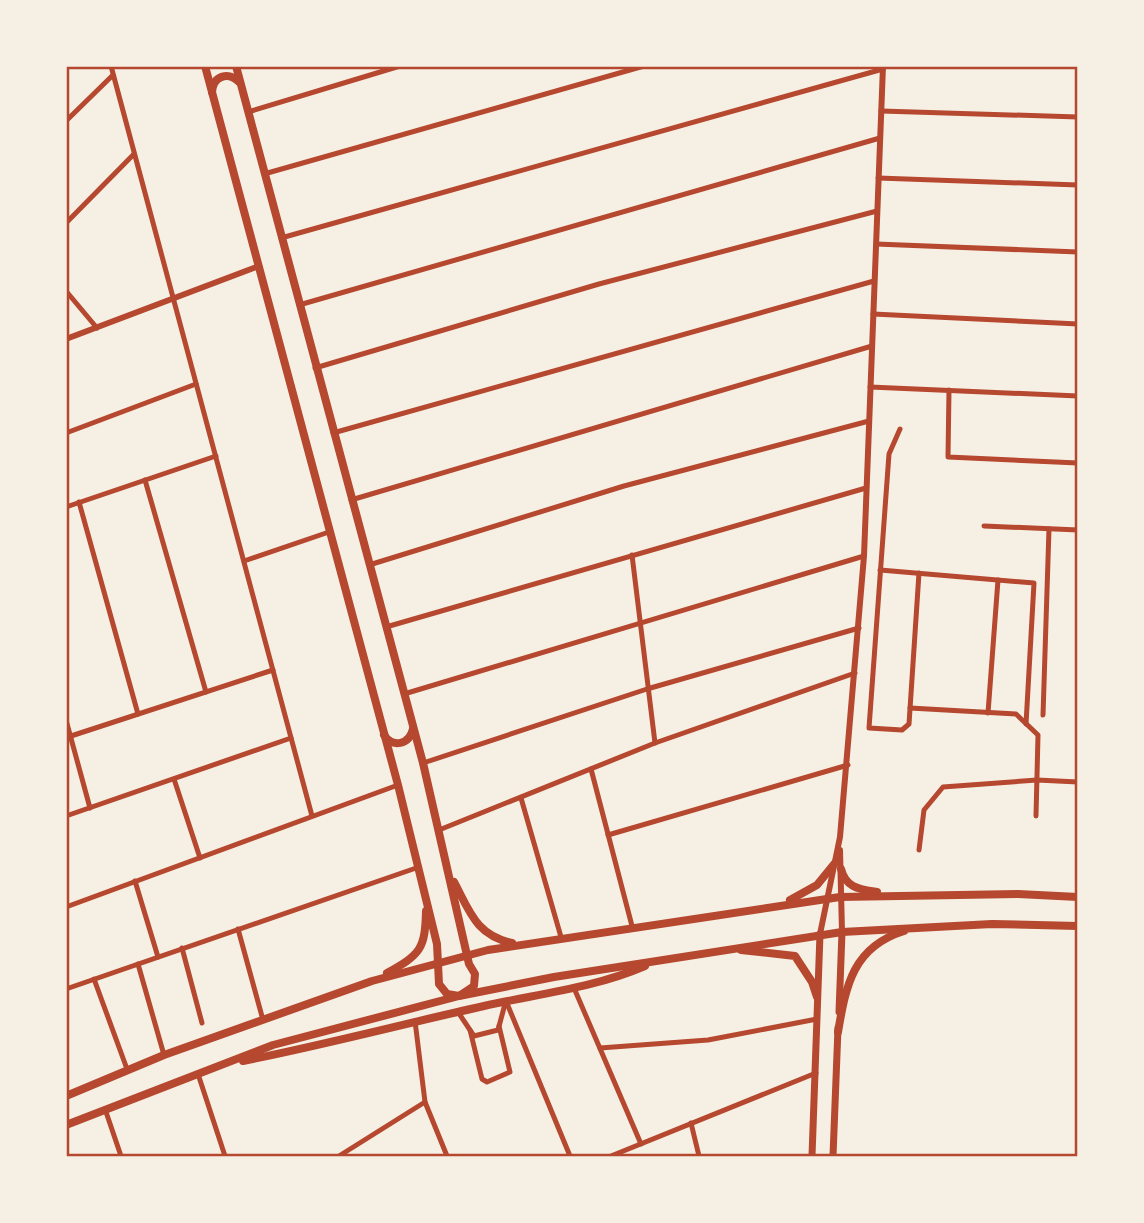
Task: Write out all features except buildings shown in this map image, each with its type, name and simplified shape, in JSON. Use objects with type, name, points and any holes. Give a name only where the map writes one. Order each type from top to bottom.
[{"type":"highway","points":[[205,66],[398,785],[427,901],[442,990],[459,996]]},
{"type":"highway","points":[[236,66],[423,763],[468,960],[475,974],[474,986],[459,996]]},
{"type":"highway","points":[[212,93],[214,83],[223,76],[235,78],[242,88]]},
{"type":"highway","points":[[383,732],[390,741],[402,743],[411,735],[411,723]]},
{"type":"highway","points":[[764,907],[780,904],[811,890],[838,866],[846,882],[853,888],[900,895]]},
{"type":"highway","points":[[449,874],[481,929],[491,937],[518,944]]},
{"type":"highway","points":[[66,1097],[127,1069],[372,981],[439,962],[468,960],[518,944],[840,897],[1077,897]]},
{"type":"highway","points":[[372,981],[412,959],[421,950],[425,940],[427,901]]},
{"type":"highway","points":[[838,1032],[848,983],[861,958],[884,938],[920,926]]},
{"type":"highway","points":[[223,1066],[273,1045],[459,996],[554,977],[820,934],[920,926],[1077,926]]},
{"type":"highway","points":[[728,949],[795,956],[813,982],[817,997]]},
{"type":"highway","points":[[439,972],[452,960]]},
{"type":"highway","points":[[66,1125],[223,1066],[415,1021],[618,978],[659,961]]},
{"type":"main road","points":[[833,1157],[842,932]]},
{"type":"main road","points":[[812,1157],[820,934]]},
{"type":"street","points":[[111,66],[312,816]]},
{"type":"street","points":[[248,112],[400,66]]},
{"type":"street","points":[[264,174],[644,66]]},
{"type":"street","points":[[281,238],[883,68],[864,556],[838,866],[842,932]]},
{"type":"street","points":[[66,121],[113,75]]},
{"type":"street","points":[[881,111],[1077,117]]},
{"type":"street","points":[[299,305],[880,138]]},
{"type":"street","points":[[66,223],[134,154]]},
{"type":"street","points":[[878,178],[1077,185]]},
{"type":"street","points":[[316,368],[599,284],[877,211]]},
{"type":"street","points":[[876,244],[1077,252]]},
{"type":"street","points":[[66,340],[259,266]]},
{"type":"street","points":[[333,433],[874,281]]},
{"type":"street","points":[[66,291],[97,328]]},
{"type":"street","points":[[873,314],[1077,324]]},
{"type":"street","points":[[351,500],[872,346]]},
{"type":"street","points":[[66,433],[196,384]]},
{"type":"street","points":[[870,387],[1077,396]]},
{"type":"street","points":[[949,390],[948,457],[1077,463]]},
{"type":"street","points":[[369,565],[624,486],[869,421]]},
{"type":"street","points":[[900,429],[889,454],[869,728],[902,730],[909,724],[919,573]]},
{"type":"street","points":[[66,507],[216,456]]},
{"type":"street","points":[[145,480],[206,692]]},
{"type":"street","points":[[386,627],[866,488]]},
{"type":"street","points":[[79,502],[138,714]]},
{"type":"street","points":[[984,526],[1077,530]]},
{"type":"street","points":[[1043,715],[1049,529]]},
{"type":"street","points":[[244,561],[329,532]]},
{"type":"street","points":[[632,555],[654,743]]},
{"type":"street","points":[[404,694],[864,556]]},
{"type":"street","points":[[880,570],[1034,583],[1026,724]]},
{"type":"street","points":[[988,713],[998,580]]},
{"type":"street","points":[[423,763],[647,689],[859,628]]},
{"type":"street","points":[[71,736],[273,670]]},
{"type":"street","points":[[439,830],[654,743],[855,673]]},
{"type":"street","points":[[910,708],[1016,715],[1038,735],[1035,816]]},
{"type":"street","points":[[66,719],[90,808]]},
{"type":"street","points":[[66,816],[291,738]]},
{"type":"street","points":[[608,835],[848,765]]},
{"type":"street","points":[[591,769],[632,926]]},
{"type":"street","points":[[174,779],[200,858]]},
{"type":"street","points":[[919,850],[924,810],[943,787],[1037,780],[1077,782]]},
{"type":"street","points":[[66,907],[398,785]]},
{"type":"street","points":[[521,798],[561,937]]},
{"type":"street","points":[[820,934],[826,899],[838,866]]},
{"type":"street","points":[[66,989],[419,867]]},
{"type":"street","points":[[135,881],[159,957]]},
{"type":"street","points":[[238,929],[263,1020]]},
{"type":"street","points":[[182,948],[202,1023]]},
{"type":"street","points":[[138,964],[164,1055]]},
{"type":"street","points":[[94,979],[127,1069]]},
{"type":"street","points":[[574,988],[641,1144]]},
{"type":"street","points":[[458,1012],[474,1036],[498,1030],[506,1001]]},
{"type":"street","points":[[506,1001],[570,1157]]},
{"type":"street","points":[[600,1048],[708,1040],[817,1019]]},
{"type":"street","points":[[415,1021],[425,1102],[447,1157]]},
{"type":"street","points":[[470,1030],[482,1079],[486,1082],[510,1072],[499,1026]]},
{"type":"street","points":[[611,1157],[816,1073]]},
{"type":"street","points":[[198,1074],[225,1157]]},
{"type":"street","points":[[339,1157],[347,1155],[425,1102]]},
{"type":"street","points":[[105,1109],[121,1157]]},
{"type":"street","points":[[691,1123],[699,1157]]}]
